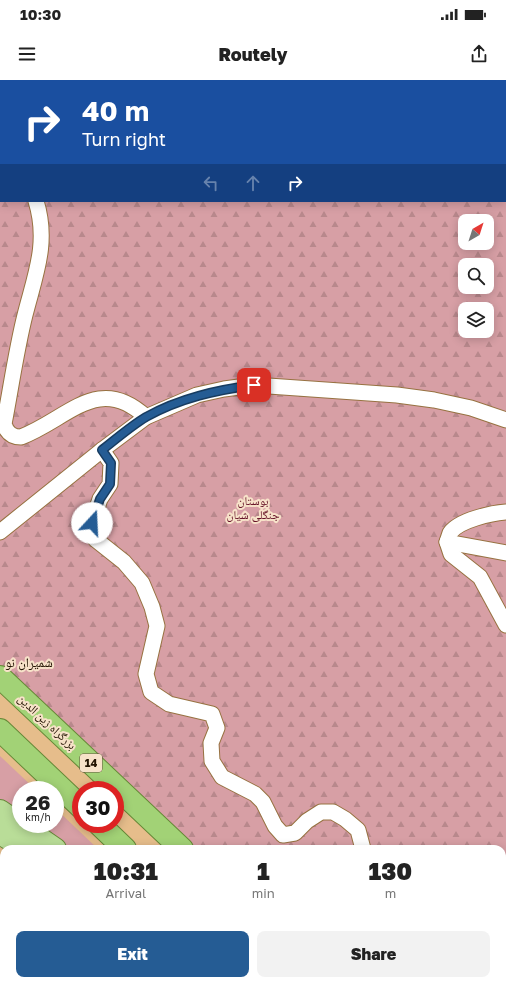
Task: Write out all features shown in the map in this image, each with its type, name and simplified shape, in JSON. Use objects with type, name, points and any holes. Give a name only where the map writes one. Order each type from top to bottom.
[{"type":"highway","name":"بزرگراه زین الدین","points":[[0,677],[178,845]]},
{"type":"highway","points":[[0,730],[72,798]]},
{"type":"highway","points":[[108,833],[121,845]]},
{"type":"main road","points":[[0,811],[49,845]]},
{"type":"main road","points":[[0,833],[20,845]]},
{"type":"street","points":[[36,202],[42,230],[41,255],[25,315],[12,376],[4,424],[6,430],[10,434],[21,437],[83,404],[99,398],[117,398],[133,405],[146,417]]},
{"type":"street","points":[[0,532],[102,450],[146,417],[197,395],[224,389],[254,385],[434,400],[471,408],[506,420]]},
{"type":"street","points":[[102,450],[111,463],[110,484],[100,499],[92,523],[95,539],[124,562],[142,583],[152,607],[157,626],[146,674],[151,692],[169,704],[212,714],[217,728],[211,743],[212,761],[222,777],[255,794],[263,802],[275,826],[283,835],[295,833],[307,821],[321,812],[333,812],[346,819],[358,830],[362,845]]},
{"type":"street","points":[[506,512],[492,513],[465,523],[451,532],[447,542],[451,554],[480,577],[506,625]]},
{"type":"street","points":[[447,542],[506,553]]},
{"type":"green space","name":"بوستان جنگلی شیان","points":[[0,202],[506,202],[506,845],[172,845],[124,800],[124,781],[103,781],[0,684]]},
{"type":"green space","points":[[0,756],[26,781],[12,781],[12,813],[0,805]]},
{"type":"green space","points":[[64,817],[72,824],[72,833],[81,833],[94,845],[59,845],[42,833],[64,833]]},
{"type":"district","name":"شمیران نو","points":[[29,662]]},
{"type":"route","points":[[92,523],[100,499],[110,484],[111,463],[102,450],[146,417],[172,405],[197,395],[224,389],[254,385]]}]
